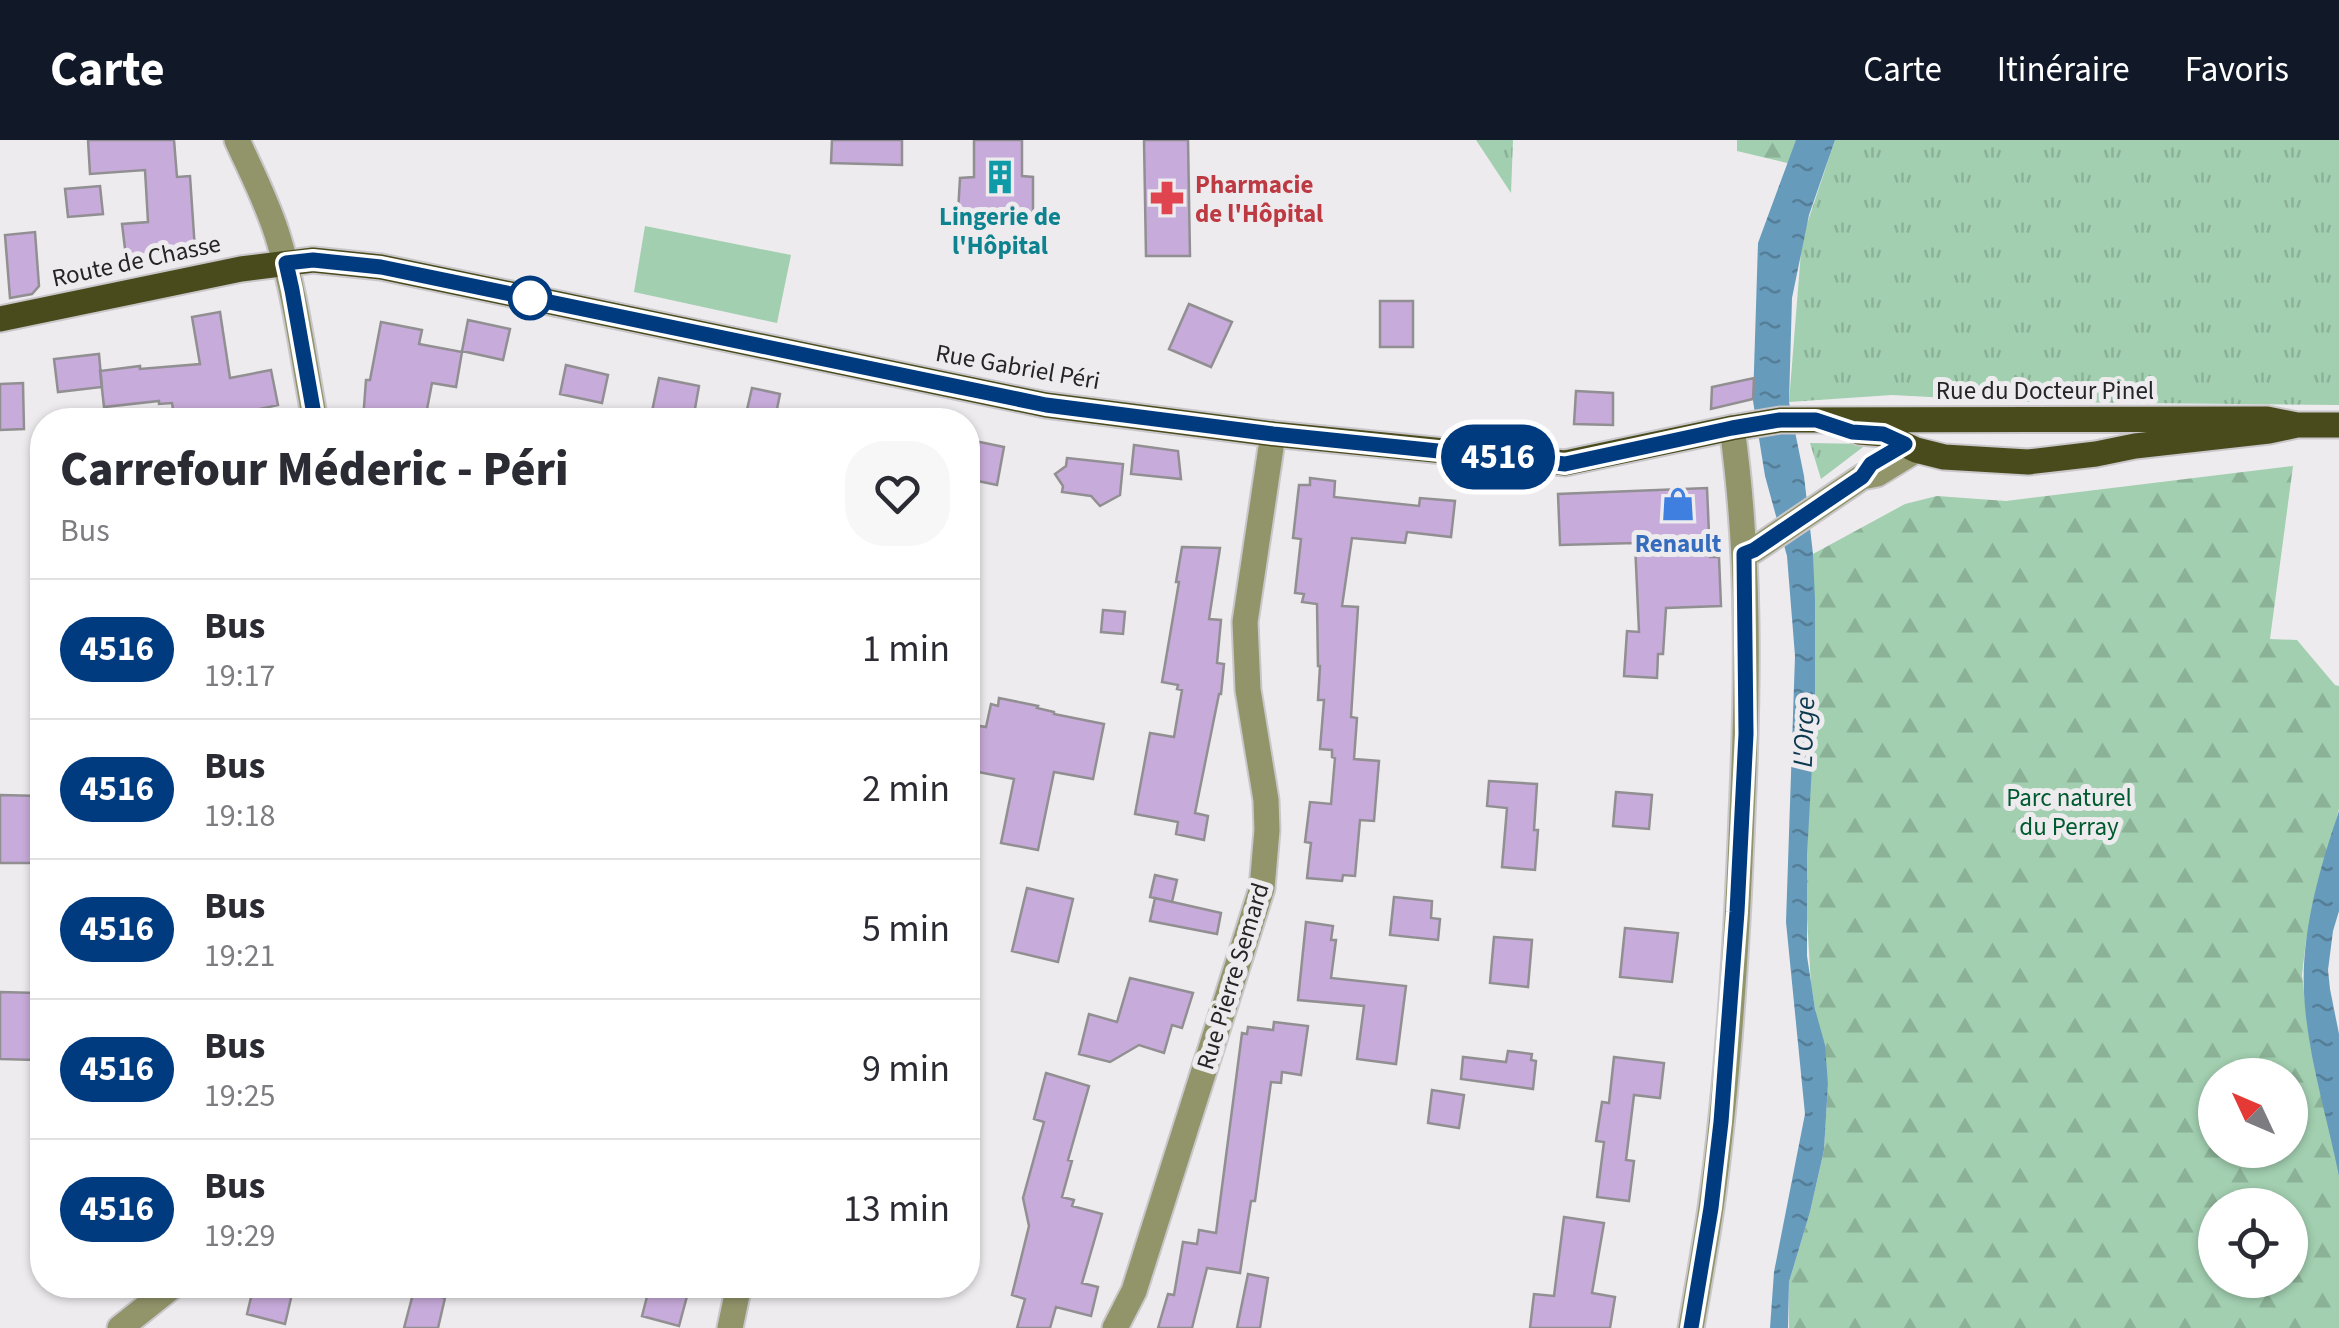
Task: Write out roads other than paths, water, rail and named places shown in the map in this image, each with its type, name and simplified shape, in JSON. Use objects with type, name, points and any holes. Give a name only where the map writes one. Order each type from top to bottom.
[{"type":"main road","name":"Rue Gabriel Péri","points":[[286,263],[313,260],[381,267],[1046,405],[1273,434],[1565,464],[1738,427],[1804,420]]},
{"type":"main road","name":"Route de Chasse","points":[[0,319],[286,263]]},
{"type":"main road","name":"Rue du Docteur Pinel","points":[[1804,420],[2266,419],[2297,425],[2339,425]]},
{"type":"main road","name":"Rue du Docteur Pinel","points":[[1804,420],[1852,432],[1883,434],[1944,457],[2028,462],[2297,425]]},
{"type":"street","points":[[237,140],[286,263],[313,408]]},
{"type":"street","points":[[1749,552],[1853,483],[1871,464],[1911,446],[1936,420]]},
{"type":"street","points":[[1691,1328],[1721,1122],[1737,916],[1749,552],[1738,427]]},
{"type":"street","name":"Rue Pierre Semard","points":[[1116,1328],[1134,1290],[1262,888],[1266,800],[1248,690],[1245,622],[1273,434]]},
{"type":"street","points":[[120,1328],[158,1298]]},
{"type":"street","points":[[730,1328],[736,1298]]},
{"type":"water","name":"L'Orge","points":[[1796,140],[1835,140],[1809,215],[1792,298],[1789,402],[1804,476],[1813,554],[1815,711],[1807,856],[1807,956],[1825,1045],[1828,1084],[1824,1150],[1789,1282],[1788,1328],[1770,1328],[1774,1272],[1805,1114],[1786,922],[1795,656],[1787,556],[1765,476],[1753,401],[1758,243]]},
{"type":"water","points":[[2339,811],[2339,911],[2328,970],[2339,1034],[2339,1176],[2309,1039],[2304,970],[2313,900]]},
{"type":"place","name":"Lingerie de l'Hôpital","points":[[1000,177]]},
{"type":"place","name":"Pharmacie de l'Hôpital","points":[[1167,198]]},
{"type":"place","name":"Renault","points":[[1678,504]]},
{"type":"park label","name":"Parc naturel du Perray","points":[[2069,812]]}]
